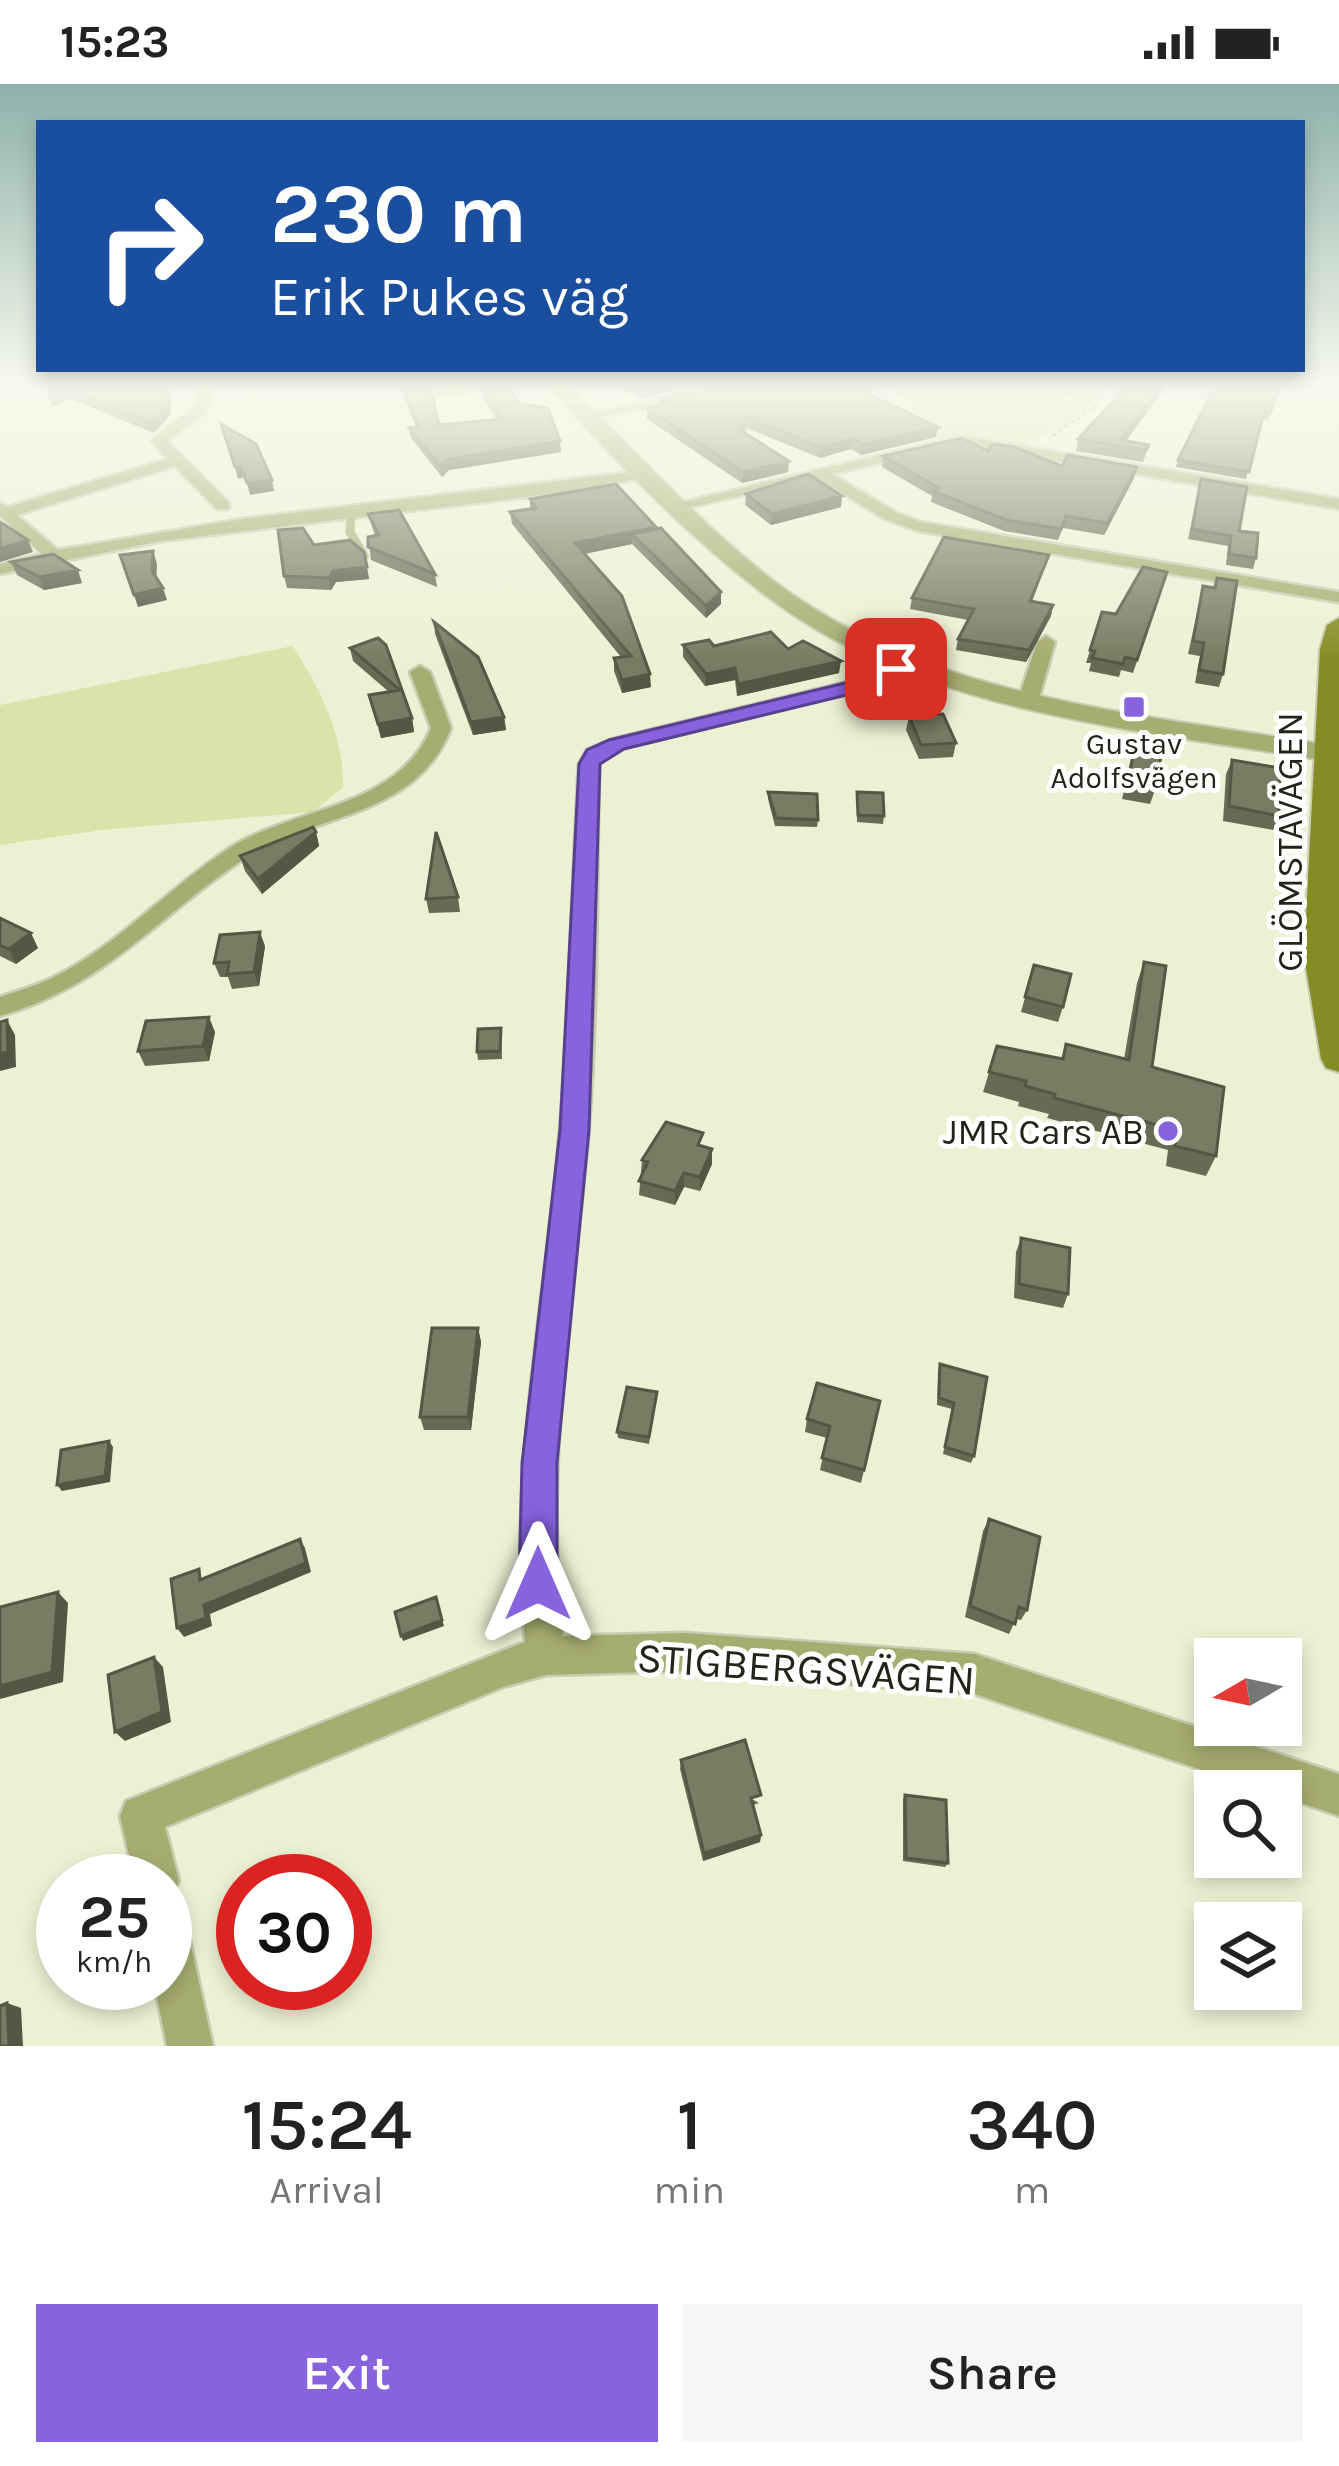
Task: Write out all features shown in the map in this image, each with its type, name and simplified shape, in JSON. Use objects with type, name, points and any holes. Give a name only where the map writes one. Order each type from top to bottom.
[{"type":"main road","name":"GLÖMSTAVÄGEN","points":[[1339,626],[1332,649],[1332,754],[1321,956],[1339,1059]]},
{"type":"street","points":[[3,511],[119,478]]},
{"type":"street","points":[[196,478],[223,506]]},
{"type":"street","points":[[0,569],[224,524],[529,495],[633,478]]},
{"type":"street","points":[[651,478],[785,599],[904,661],[1030,698],[1332,754]]},
{"type":"street","points":[[680,505],[795,478]]},
{"type":"street","points":[[827,478],[879,510],[919,526],[1339,597]]},
{"type":"street","points":[[1192,478],[1339,504]]},
{"type":"street","points":[[3,511],[54,556]]},
{"type":"street","points":[[1030,698],[1046,642]]},
{"type":"street","points":[[546,1656],[538,1584],[540,1463],[574,1130],[589,764],[594,754],[617,745],[879,680],[904,661]]},
{"type":"street","points":[[0,1007],[60,985],[92,966],[242,850],[341,812],[422,765],[441,728],[420,672]]},
{"type":"street","name":"STIGBERGSVÄGEN","points":[[150,1854],[141,1816],[503,1667],[546,1656],[685,1652],[975,1674],[1339,1795]]},
{"type":"street","points":[[182,2010],[190,2046]]},
{"type":"lane","points":[[351,509],[350,532],[364,556]]},
{"type":"green space","points":[[293,646],[329,713],[342,768],[343,787],[313,812],[102,830],[0,845],[0,705]]},
{"type":"building","points":[[245,478],[272,480],[247,483]]},
{"type":"building","points":[[797,478],[814,478],[842,496],[772,514],[746,494]]},
{"type":"building","points":[[921,478],[1131,478],[1107,523],[1066,516],[1061,529],[1006,520],[933,491],[939,488]]},
{"type":"building","points":[[1201,479],[1247,487],[1239,531],[1258,533],[1256,558],[1229,554],[1231,536],[1192,529]]},
{"type":"building","points":[[616,484],[656,527],[575,543],[622,596],[650,674],[622,680],[614,658],[631,656],[510,512],[536,508],[530,499]]},
{"type":"building","points":[[399,510],[435,574],[368,547],[368,537],[379,535],[368,514]]},
{"type":"building","points":[[0,522],[28,540],[0,549]]},
{"type":"building","points":[[303,528],[314,545],[350,540],[364,552],[367,567],[333,571],[329,578],[284,576],[278,530]]},
{"type":"building","points":[[661,528],[721,592],[706,606],[632,534]]},
{"type":"building","points":[[944,537],[1049,555],[1030,601],[1053,605],[1029,650],[958,639],[974,609],[912,598]]},
{"type":"building","points":[[153,551],[152,571],[163,588],[134,595],[120,555]]},
{"type":"building","points":[[53,554],[78,570],[39,577],[11,562]]},
{"type":"building","points":[[1143,567],[1167,572],[1137,660],[1125,657],[1123,664],[1092,658],[1095,651],[1090,650],[1102,612],[1116,614]]},
{"type":"building","points":[[1217,578],[1237,581],[1223,674],[1199,670],[1204,643],[1193,641],[1203,586],[1215,588]]},
{"type":"building","points":[[434,622],[478,657],[504,717],[471,722]]},
{"type":"building","points":[[771,632],[788,649],[803,641],[841,661],[738,684],[735,668],[706,674],[683,645],[709,640],[714,646]]},
{"type":"building","points":[[378,638],[386,645],[412,718],[378,724],[369,695],[400,690],[350,648]]},
{"type":"building","points":[[943,714],[956,743],[921,745],[909,716]]},
{"type":"building","points":[[1134,751],[1161,756],[1155,790],[1127,784]]},
{"type":"building","points":[[1232,760],[1280,768],[1279,816],[1229,806]]},
{"type":"building","points":[[768,792],[817,794],[818,820],[776,818]]},
{"type":"building","points":[[857,792],[883,793],[884,816],[858,815]]},
{"type":"building","points":[[313,827],[316,832],[258,879],[240,856]]},
{"type":"building","points":[[436,832],[458,897],[426,899]]},
{"type":"building","points":[[0,918],[31,933],[9,949],[0,945]]},
{"type":"building","points":[[260,932],[254,972],[227,974],[229,962],[214,963],[220,935]]},
{"type":"building","points":[[1144,962],[1166,966],[1152,1067],[1224,1087],[1216,1156],[1175,1146],[1177,1130],[1054,1098],[1055,1094],[1025,1086],[1026,1081],[989,1072],[997,1046],[1063,1059],[1066,1044],[1129,1060]]},
{"type":"building","points":[[1034,965],[1071,974],[1063,1007],[1025,997]]},
{"type":"building","points":[[209,1017],[203,1046],[138,1051],[146,1021]]},
{"type":"building","points":[[7,1020],[8,1052],[0,1054],[0,1022]]},
{"type":"building","points":[[501,1028],[500,1051],[477,1052],[478,1029]]},
{"type":"building","points":[[666,1122],[703,1133],[698,1145],[712,1149],[700,1177],[684,1173],[675,1191],[639,1181],[648,1162],[642,1160]]},
{"type":"building","points":[[1021,1238],[1070,1248],[1068,1294],[1019,1284]]},
{"type":"building","points":[[432,1328],[478,1328],[468,1417],[420,1417]]},
{"type":"building","points":[[940,1364],[987,1377],[974,1456],[945,1447],[954,1403],[939,1398]]},
{"type":"building","points":[[817,1383],[880,1401],[864,1470],[822,1458],[830,1426],[807,1419]]},
{"type":"building","points":[[627,1387],[657,1392],[649,1437],[617,1432]]},
{"type":"building","points":[[109,1441],[105,1476],[57,1485],[61,1450]]},
{"type":"building","points":[[989,1519],[1040,1537],[1027,1610],[1019,1607],[1015,1624],[970,1606]]},
{"type":"building","points":[[300,1539],[306,1563],[204,1605],[206,1618],[177,1628],[171,1579],[199,1569],[200,1580]]},
{"type":"building","points":[[58,1592],[52,1672],[0,1686],[0,1607]]},
{"type":"building","points":[[436,1597],[442,1620],[401,1636],[395,1612]]},
{"type":"building","points":[[154,1657],[162,1712],[115,1732],[108,1675]]},
{"type":"building","points":[[745,1740],[761,1795],[751,1798],[761,1835],[704,1853],[681,1760]]},
{"type":"building","points":[[905,1795],[946,1800],[948,1863],[906,1858]]},
{"type":"building","points":[[7,2003],[9,2046],[0,2046],[0,2006]]},
{"type":"place","name":"Gustav Adolfsvägen","points":[[1134,707]]},
{"type":"place","name":"JMR Cars AB","points":[[1168,1131]]},
{"type":"route","points":[[538,1584],[540,1463],[574,1130],[589,764],[604,749],[852,688],[896,669]]}]
